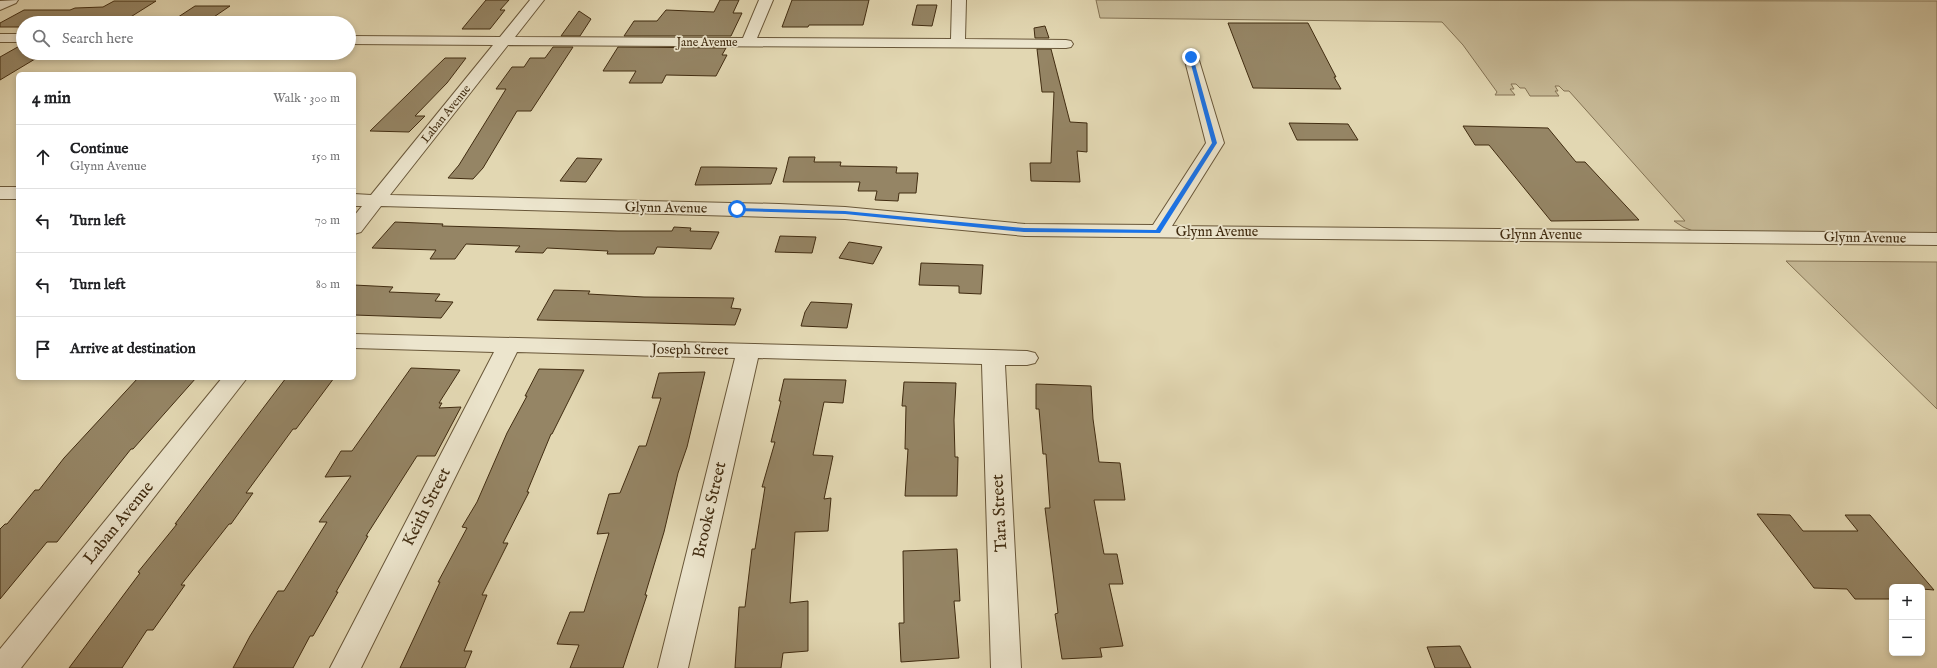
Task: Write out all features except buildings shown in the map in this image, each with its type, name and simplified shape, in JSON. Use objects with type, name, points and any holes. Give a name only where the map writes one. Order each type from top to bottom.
[{"type":"street","points":[[0,6],[11,0]]},
{"type":"street","name":"Laban Avenue","points":[[356,226],[537,0]]},
{"type":"street","points":[[748,42],[766,0]]},
{"type":"street","points":[[958,43],[959,0]]},
{"type":"street","points":[[0,38],[16,38]]},
{"type":"street","name":"Jane Avenue","points":[[356,40],[1066,44]]},
{"type":"street","points":[[1158,232],[1214,143],[1191,57]]},
{"type":"street","points":[[0,193],[16,193]]},
{"type":"street","name":"Glynn Avenue","points":[[356,200],[779,210],[845,213],[1024,230],[1937,239]]},
{"type":"street","name":"Joseph Street","points":[[356,341],[1027,358]]},
{"type":"street","name":"Keith Street","points":[[345,668],[509,345]]},
{"type":"street","name":"Brooke Street","points":[[672,668],[748,351]]},
{"type":"street","name":"Tara Street","points":[[993,357],[1006,668]]},
{"type":"street","name":"Laban Avenue","points":[[3,668],[233,380]]},
{"type":"shaded area","points":[[1096,0],[1937,1],[1937,235],[1693,231],[1683,227],[1674,221],[1685,221],[1569,91],[1564,91],[1559,86],[1555,86],[1558,91],[1555,91],[1559,96],[1530,96],[1525,88],[1520,88],[1516,84],[1511,84],[1514,89],[1510,89],[1515,95],[1495,95],[1497,92],[1463,45],[1442,22],[1100,18]]},
{"type":"shaded area","points":[[1786,261],[1937,262],[1937,409]]},
{"type":"route","points":[[737,209],[845,213],[1024,230],[1158,232],[1214,143],[1191,57]]}]
